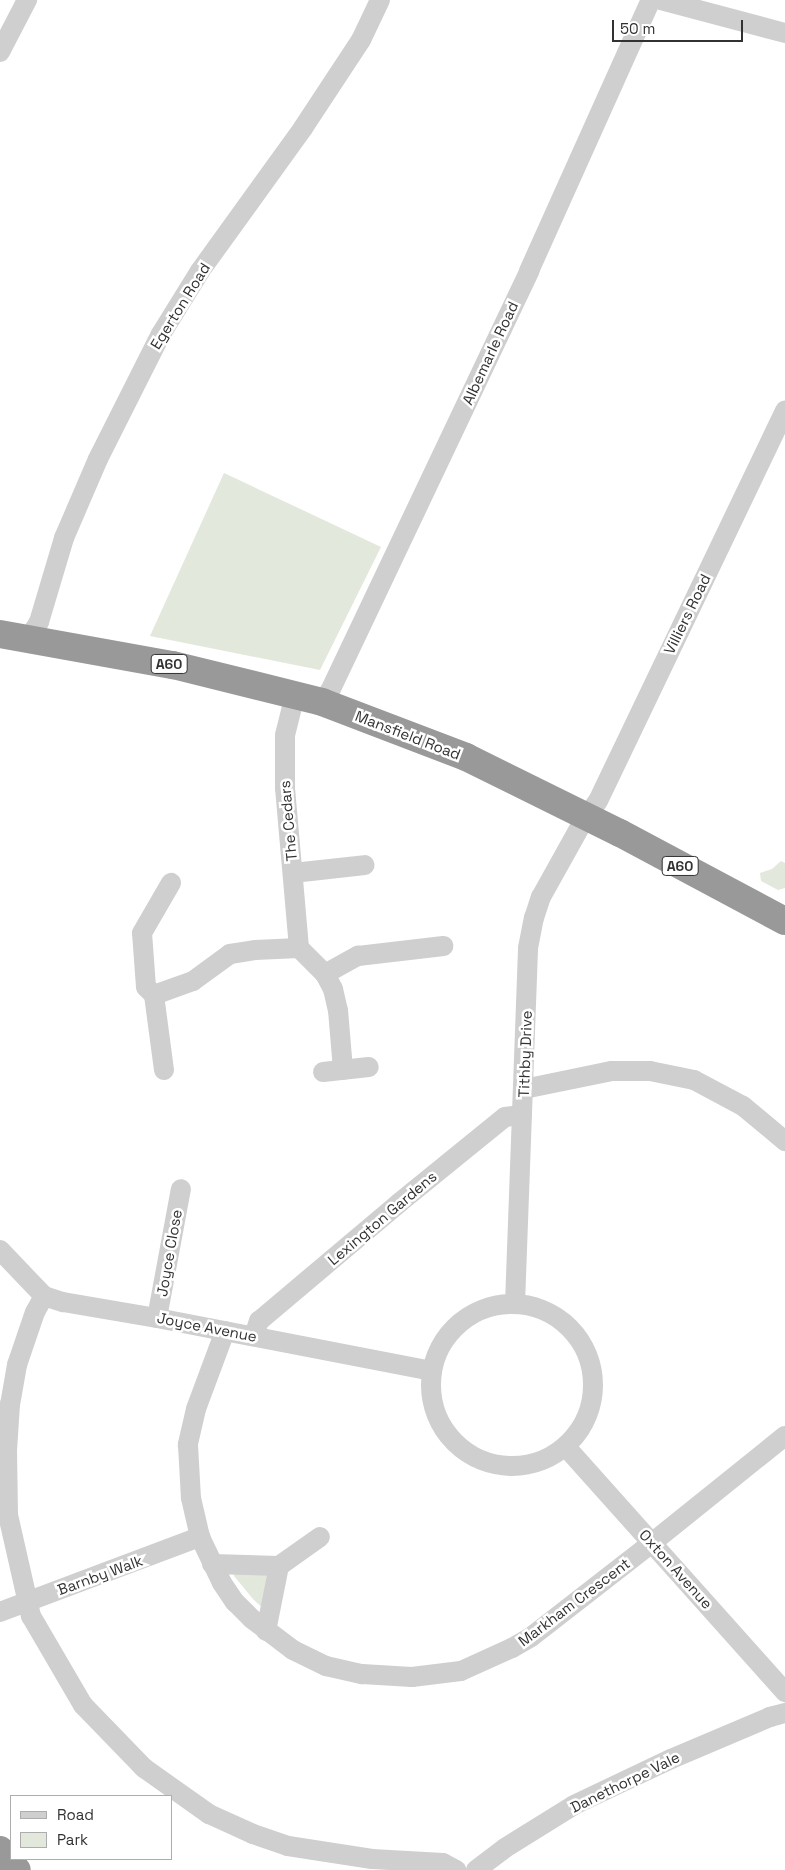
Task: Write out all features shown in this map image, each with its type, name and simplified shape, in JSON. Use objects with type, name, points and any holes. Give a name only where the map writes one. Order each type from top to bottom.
[{"type":"highway","name":"Mansfield Road","points":[[0,634],[164,663],[322,702],[466,757],[784,919]]},
{"type":"highway","points":[[0,1850],[17,1870]]},
{"type":"street","points":[[0,52],[27,0]]},
{"type":"street","name":"Egerton Road","points":[[29,638],[39,622],[64,538],[98,459],[161,334],[200,272],[309,120],[361,40],[380,0]]},
{"type":"street","name":"Albemarle Road","points":[[322,702],[330,691],[529,271],[651,0]]},
{"type":"street","points":[[661,0],[785,33]]},
{"type":"street","name":"Villiers Road","points":[[587,817],[598,801],[785,411]]},
{"type":"street","name":"The Cedars","points":[[295,695],[285,742],[285,788],[300,948]]},
{"type":"street","name":"Tithby Drive","points":[[515,1304],[528,948],[534,918],[541,897],[587,817]]},
{"type":"street","points":[[293,873],[365,865]]},
{"type":"street","points":[[164,1070],[154,995],[146,987],[142,933],[171,884]]},
{"type":"street","points":[[325,974],[358,956],[443,946]]},
{"type":"street","points":[[154,995],[193,981],[230,954],[255,950],[300,948],[325,974],[333,989],[338,1010],[343,1070]]},
{"type":"street","points":[[322,1072],[369,1067]]},
{"type":"street","points":[[524,1089],[612,1071],[650,1071],[694,1080],[743,1106],[785,1141]]},
{"type":"street","name":"Lexington Gardens","points":[[254,1336],[259,1322],[399,1203],[505,1117],[522,1115]]},
{"type":"street","name":"Joyce Close","points":[[157,1318],[181,1189]]},
{"type":"street","points":[[0,1250],[44,1296],[35,1312],[17,1365],[10,1404],[7,1451],[8,1515],[31,1616],[84,1705],[144,1768],[209,1814],[253,1834],[288,1846],[372,1859],[443,1863],[456,1870]]},
{"type":"street","name":"Joyce Avenue","points":[[44,1296],[63,1302],[254,1336],[432,1371]]},
{"type":"street","points":[[515,1304],[539,1308],[560,1320],[578,1337],[589,1358],[594,1382],[591,1406],[581,1428],[566,1446],[549,1458],[530,1464],[510,1466],[490,1463],[468,1454],[451,1438],[438,1418],[432,1395],[432,1371],[443,1344],[461,1322],[477,1312],[495,1306],[515,1304]]},
{"type":"street","name":"Markham Crescent","points":[[225,1331],[196,1409],[188,1446],[191,1498],[200,1537],[212,1564],[235,1602],[266,1632],[293,1650],[326,1666],[362,1674],[412,1677],[461,1671],[512,1648],[531,1637],[785,1436]]},
{"type":"street","name":"Oxton Avenue","points":[[566,1446],[785,1692]]},
{"type":"street","name":"Barnby Walk","points":[[0,1612],[200,1537]]},
{"type":"street","points":[[212,1564],[279,1566],[320,1537]]},
{"type":"street","points":[[266,1632],[279,1566]]},
{"type":"street","name":"Danethorpe Vale","points":[[476,1870],[505,1848],[574,1805],[671,1758],[770,1717],[785,1713]]},
{"type":"green space","points":[[224,473],[381,547],[320,670],[150,636]]},
{"type":"green space","points":[[781,861],[785,863],[785,888],[778,890],[761,881],[760,873],[772,869]]},
{"type":"green space","points":[[234,1570],[267,1573],[265,1610],[234,1576]]}]
